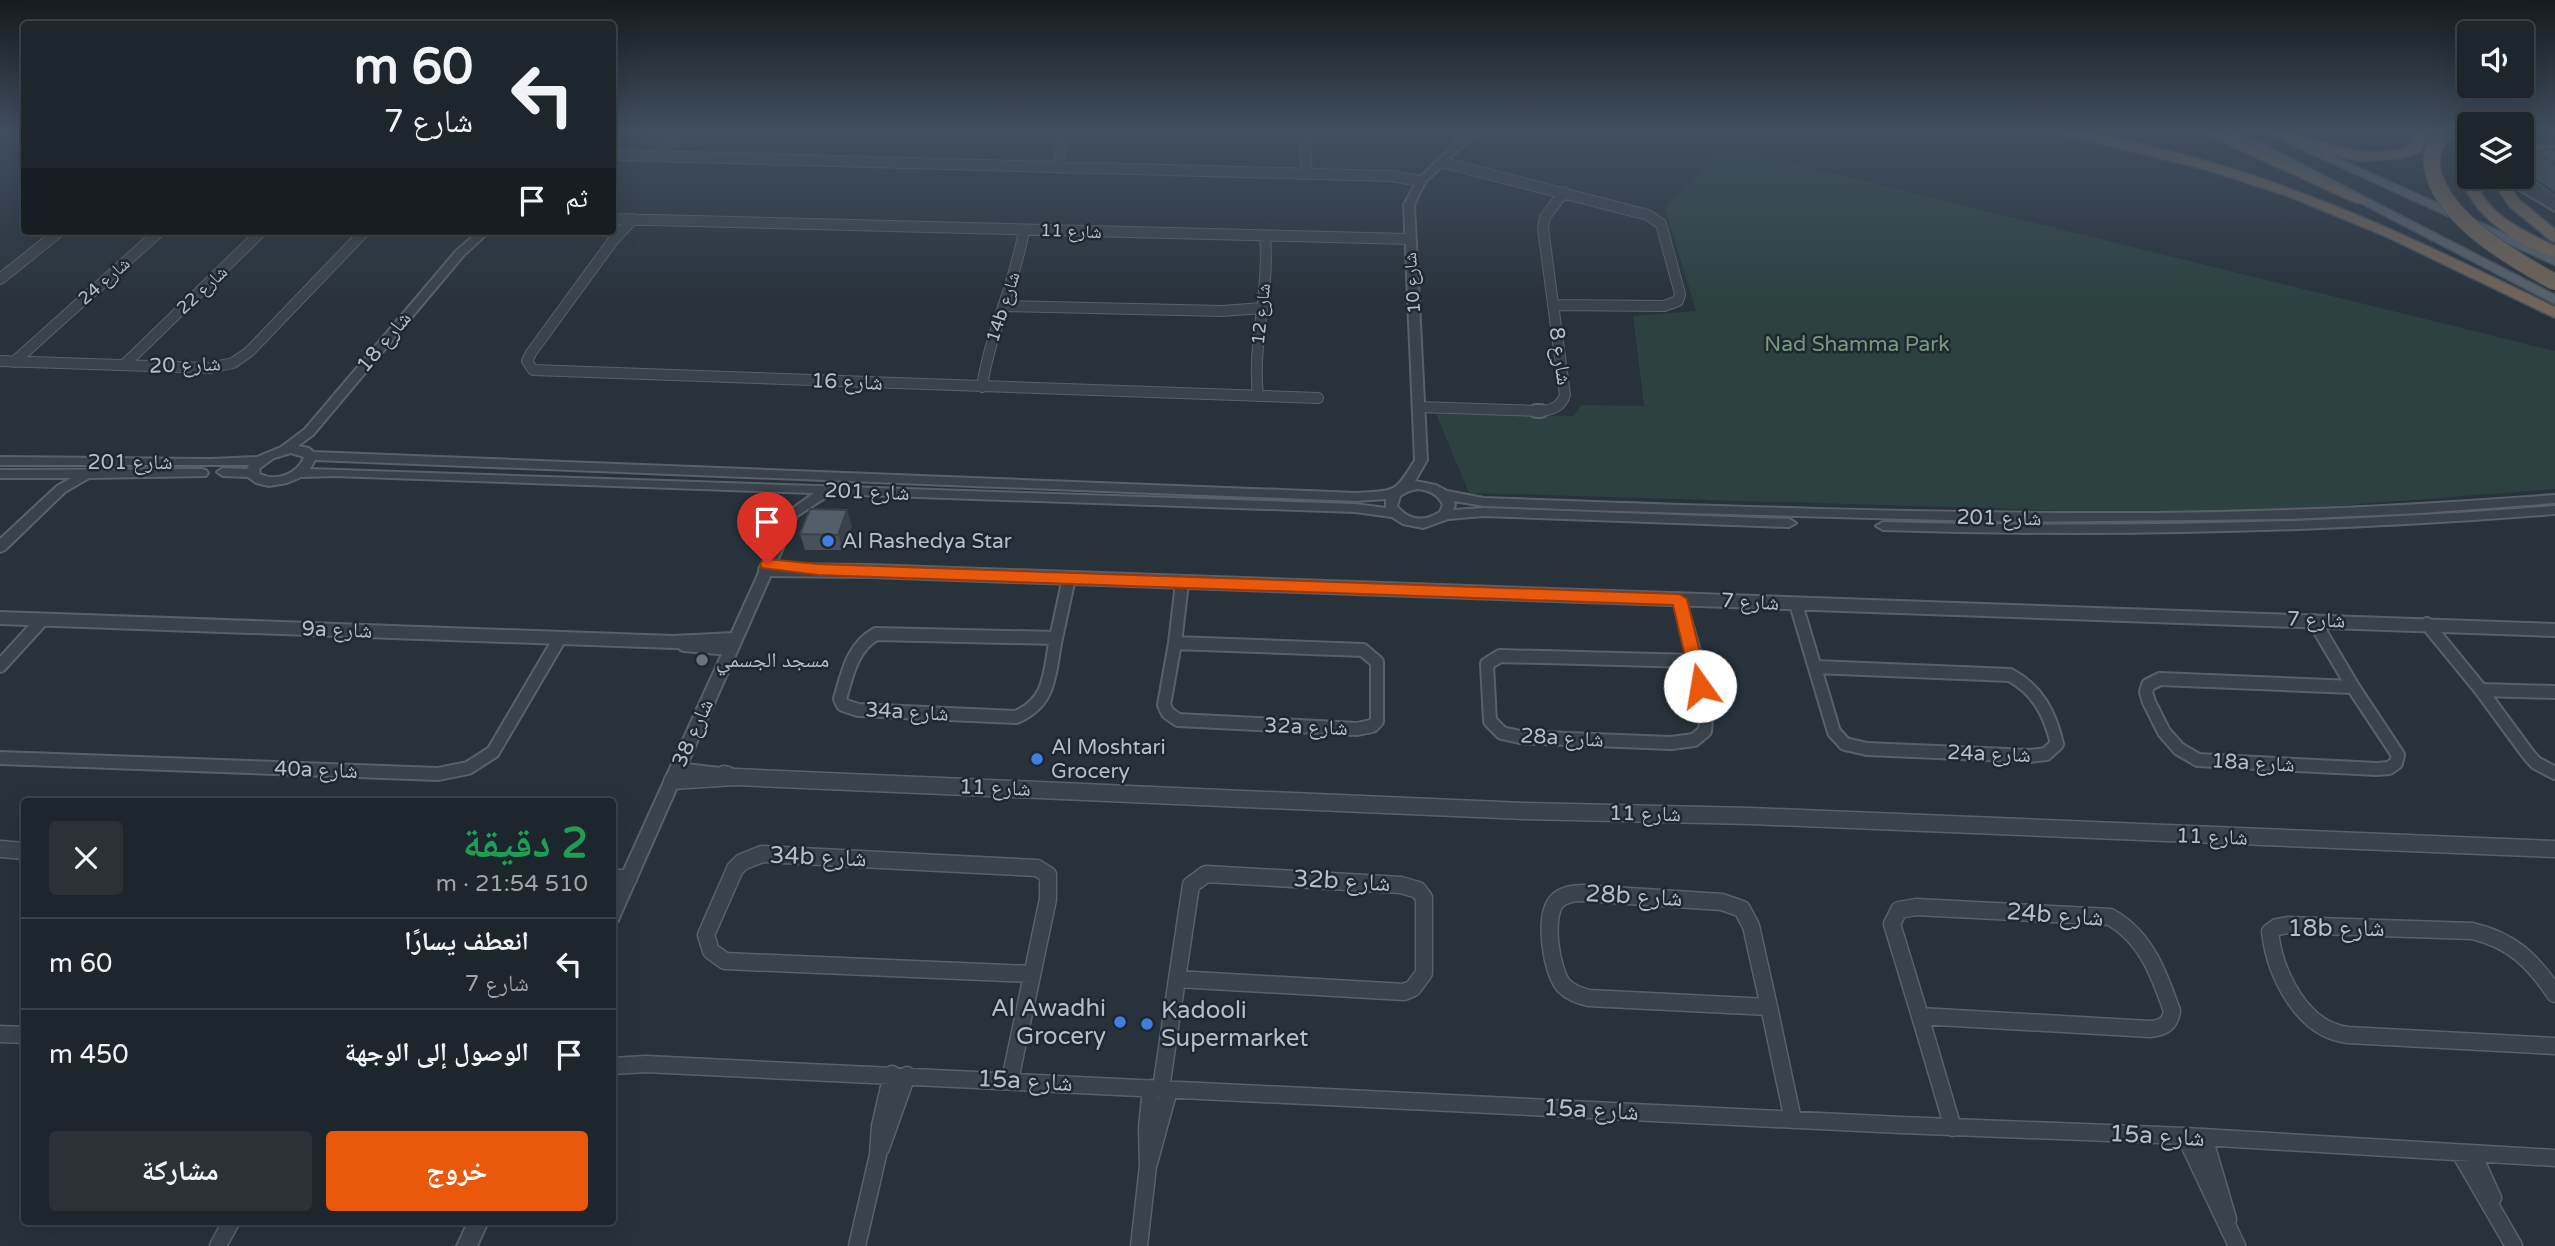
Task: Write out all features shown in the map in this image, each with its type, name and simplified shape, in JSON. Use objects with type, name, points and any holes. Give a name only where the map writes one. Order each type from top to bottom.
[{"type":"highway","points":[[2282,189],[2401,238],[2555,313]]},
{"type":"highway","points":[[2337,189],[2361,200]]},
{"type":"highway","points":[[2442,189],[2447,200],[2484,237],[2555,282]]},
{"type":"highway","points":[[2472,189],[2485,208],[2509,227],[2555,252]]},
{"type":"highway","points":[[2505,189],[2514,203],[2555,237]]},
{"type":"main road","points":[[2340,189],[2555,300]]},
{"type":"main road","points":[[2397,189],[2555,261]]},
{"type":"street","name":"شارع 10","points":[[1417,189],[1409,205],[1409,242],[1421,460],[1442,493]]},
{"type":"street","points":[[1553,189],[1648,215],[1663,226],[1680,294],[1678,301],[1664,306],[1553,303]]},
{"type":"street","points":[[2523,189],[2555,208]]},
{"type":"street","points":[[2537,189],[2555,202]]},
{"type":"street","name":"شارع 8","points":[[1418,410],[1540,411],[1552,409],[1563,402],[1566,395],[1543,228],[1545,217],[1567,193]]},
{"type":"street","name":"شارع 11","points":[[616,219],[1409,242]]},
{"type":"street","name":"شارع 16","points":[[628,219],[531,353],[527,361],[533,370],[1318,398]]},
{"type":"street","name":"14b شارع","points":[[976,386],[1020,254],[1024,230]]},
{"type":"street","name":"14b شارع","points":[[1020,254],[1036,230]]},
{"type":"street","points":[[0,279],[56,235]]},
{"type":"street","name":"شارع 24","points":[[6,362],[158,235]]},
{"type":"street","name":"شارع 22","points":[[121,365],[260,235]]},
{"type":"street","name":"شارع 20","points":[[6,362],[210,368],[239,360],[363,235]]},
{"type":"street","name":"شارع 18","points":[[460,253],[467,235]]},
{"type":"street","name":"شارع 18","points":[[285,450],[309,432],[460,253],[480,235]]},
{"type":"street","name":"شارع 12","points":[[1253,396],[1267,258],[1265,237]]},
{"type":"street","name":"شارع 12","points":[[1267,258],[1276,237]]},
{"type":"street","points":[[1004,304],[1262,312]]},
{"type":"street","name":"شارع 18","points":[[307,454],[309,432]]},
{"type":"street","points":[[253,473],[260,461],[285,450]]},
{"type":"street","name":"شارع 201","points":[[285,450],[307,454],[1356,497],[1399,490]]},
{"type":"street","points":[[298,473],[306,466],[307,454]]},
{"type":"street","points":[[1399,490],[1423,485],[1442,493],[1449,505],[1445,515],[1424,523],[1408,521],[1395,513],[1391,506],[1399,490],[1421,460]]},
{"type":"street","name":"شارع 201","points":[[0,461],[260,461]]},
{"type":"street","name":"شارع 201","points":[[0,474],[253,473],[256,479],[265,482],[285,479],[298,473],[335,471],[828,491],[1355,508],[1395,513]]},
{"type":"street","points":[[61,489],[71,473]]},
{"type":"street","points":[[0,547],[61,489],[88,473]]},
{"type":"street","points":[[780,489],[792,513],[828,491]]},
{"type":"street","name":"شارع 201","points":[[1442,493],[1484,502],[1851,516],[2092,519],[2348,514],[2555,499]]},
{"type":"street","name":"شارع 201","points":[[1445,515],[1484,512],[1947,528],[2100,529],[2357,524],[2555,510]]},
{"type":"street","name":"شارع 38","points":[[616,907],[792,513]]},
{"type":"street","name":"شارع 7","points":[[766,567],[2555,630]]},
{"type":"street","name":"34a شارع","points":[[1057,638],[876,634],[858,647],[840,699],[849,709],[858,710],[1007,717],[1026,715],[1040,704],[1044,696],[1057,638],[1069,578]]},
{"type":"street","name":"32a شارع","points":[[1175,643],[1363,650],[1377,662],[1377,721],[1372,726],[1357,729],[1191,723],[1175,719],[1167,713],[1164,705],[1182,583]]},
{"type":"street","name":"28a شارع","points":[[1679,599],[1694,660],[1708,724],[1703,734],[1690,742],[1511,736],[1494,727],[1490,721],[1487,664],[1500,656],[1694,660]]},
{"type":"street","name":"24a شارع","points":[[1796,604],[1834,732],[1845,744],[1856,748],[2030,756],[2043,756],[2052,752],[2056,744],[2036,692],[2025,682],[2010,675],[1815,667]]},
{"type":"street","name":"9a شارع","points":[[0,618],[673,642],[695,647],[732,644]]},
{"type":"street","points":[[0,666],[42,620]]},
{"type":"street","name":"18a شارع","points":[[2315,621],[2353,687],[2398,755],[2396,763],[2389,768],[2197,760],[2175,748],[2146,692],[2148,685],[2160,678],[2353,687]]},
{"type":"street","points":[[2427,624],[2536,763],[2555,773]]},
{"type":"street","name":"40a شارع","points":[[0,758],[438,774],[457,772],[476,764],[493,752],[560,638]]},
{"type":"street","points":[[2481,690],[2555,692]]},
{"type":"street","name":"شارع 11","points":[[674,775],[1524,811],[1751,816],[2555,849]]},
{"type":"street","points":[[0,849],[21,851]]},
{"type":"street","name":"34b شارع","points":[[1010,1080],[1032,974],[1050,885],[1048,875],[1037,868],[762,854],[742,862],[735,869],[706,935],[707,947],[714,956],[725,961],[1032,974]]},
{"type":"street","name":"32b شارع","points":[[1139,1246],[1148,1166],[1191,885],[1206,874],[1401,885],[1418,890],[1424,898],[1424,973],[1413,988],[1404,992],[1177,979]]},
{"type":"street","points":[[616,878],[629,878]]},
{"type":"street","name":"28b شارع","points":[[1769,1007],[1589,998],[1569,993],[1556,977],[1550,916],[1552,906],[1558,898],[1570,893],[1732,903],[1749,917],[1769,1007],[1793,1120]]},
{"type":"street","name":"24b شارع","points":[[1919,1016],[2150,1029],[2167,1026],[2172,1011],[2138,936],[2121,921],[2099,916],[1907,907],[1899,910],[1892,923],[1919,1016],[1953,1128]]},
{"type":"street","name":"18b شارع","points":[[2555,994],[2531,958],[2510,942],[2490,934],[2472,931],[2288,925],[2277,927],[2270,932],[2273,949],[2303,1013],[2325,1030],[2348,1035],[2555,1046]]},
{"type":"street","points":[[0,1034],[21,1035]]},
{"type":"street","name":"15a شارع","points":[[617,1063],[1010,1080],[1953,1128],[2185,1136],[2555,1158]]},
{"type":"street","points":[[857,1246],[878,1155],[891,1127],[900,1075]]},
{"type":"street","points":[[2185,1136],[2233,1238]]},
{"type":"street","points":[[2204,1137],[2233,1238]]},
{"type":"street","points":[[2467,1154],[2514,1246]]},
{"type":"street","points":[[218,1246],[229,1225]]},
{"type":"street","points":[[467,1246],[477,1225]]},
{"type":"green space","name":"Nad Shamma Park","points":[[1682,189],[1897,189],[2555,351],[2555,489],[2218,515],[1469,493],[1436,414],[1574,416],[1581,405],[1644,406],[1633,316],[1696,311],[1665,208]]},
{"type":"building","points":[[810,509],[847,510],[838,535],[800,534]]},
{"type":"place","name":"Al Rashedya Star","points":[[828,541]]},
{"type":"place","name":"مسجد الجسمي","points":[[702,660]]},
{"type":"place","name":"Al Moshtari Grocery","points":[[1037,759]]},
{"type":"place","name":"Al Awadhi Grocery","points":[[1120,1022]]},
{"type":"place","name":"Kadooli Supermarket","points":[[1147,1024]]},
{"type":"route","points":[[767,564],[818,569],[1679,599],[1700,686]]}]
